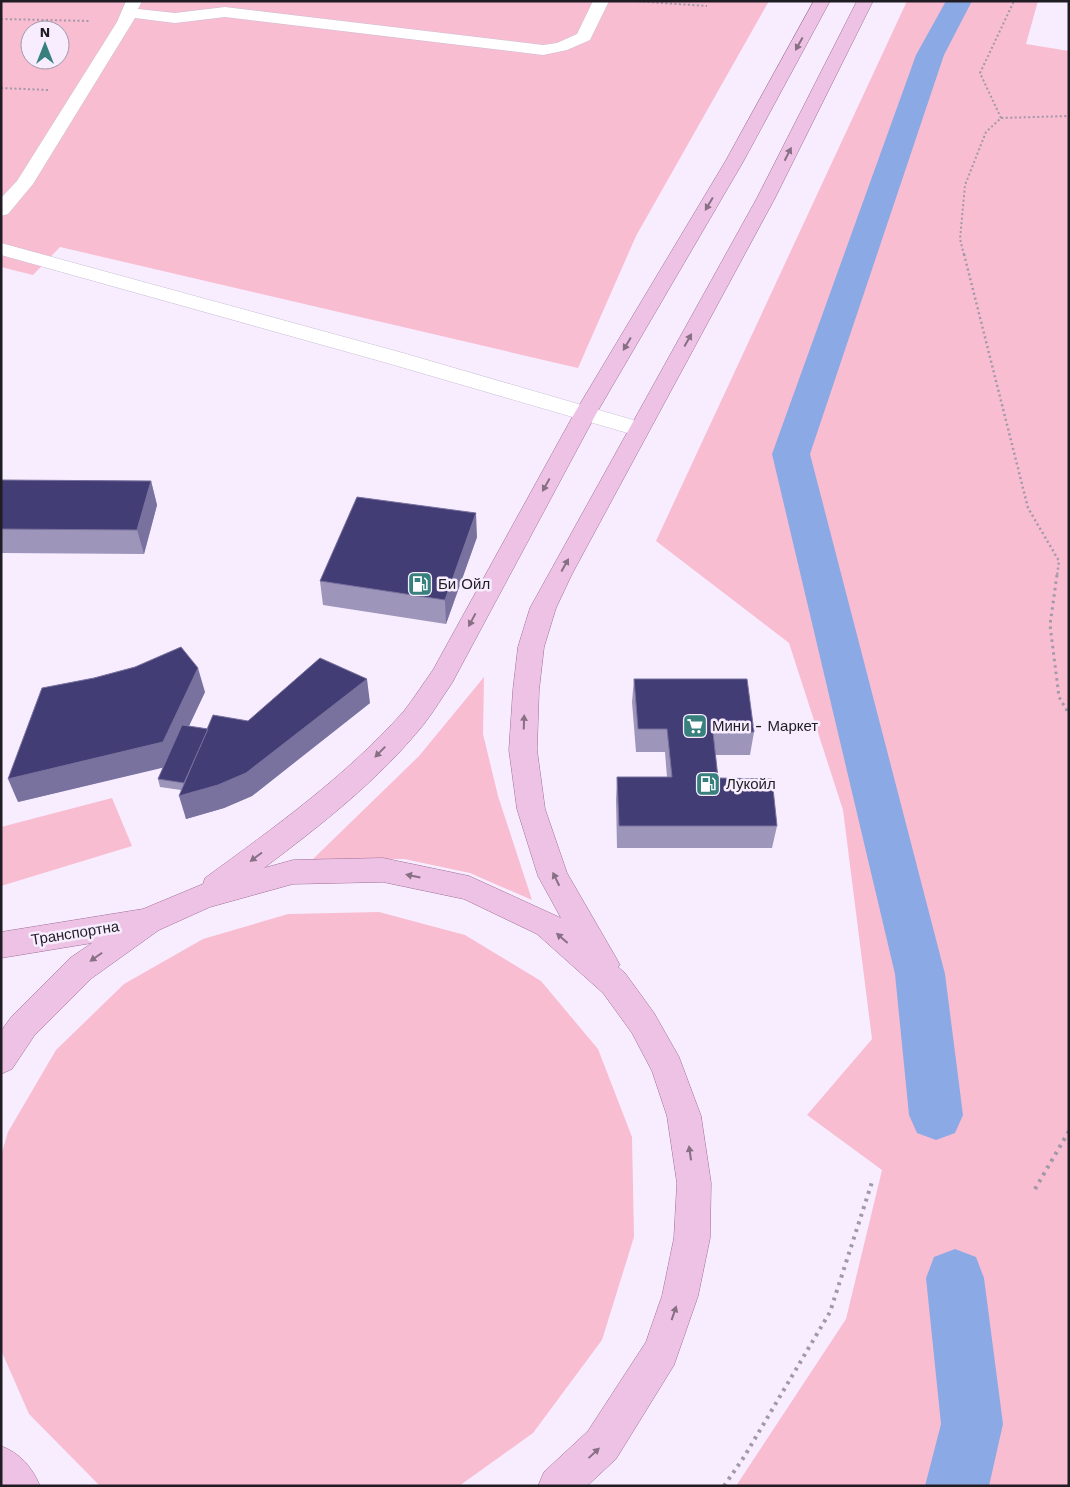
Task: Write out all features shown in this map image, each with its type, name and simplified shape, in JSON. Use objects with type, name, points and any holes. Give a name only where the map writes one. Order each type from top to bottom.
[{"type":"main road","points":[[204,896],[313,815],[376,757],[414,717],[443,676],[495,577],[586,414],[734,162],[822,1]]},
{"type":"main road","points":[[558,1486],[602,1445],[660,1352],[680,1296],[692,1238],[694,1183],[684,1116],[667,1067],[644,1023],[614,983],[553,876],[531,809],[523,750],[525,700],[531,647],[542,608],[766,198],[865,1]]},
{"type":"main road","points":[[1,1060],[23,1026],[81,968],[148,922],[204,896],[293,872],[383,870],[469,888],[548,926],[614,983]]},
{"type":"main road","name":"Транспортна","points":[[1,945],[148,922]]},
{"type":"main road","points":[[1,1465],[20,1486]]},
{"type":"lane","points":[[1,210],[24,184],[130,12],[175,18],[225,12],[543,50],[561,47],[584,37],[601,1]]},
{"type":"lane","points":[[1,249],[396,358],[639,429]]},
{"type":"path","points":[[634,1],[706,6]]},
{"type":"path","points":[[1001,118],[980,73],[1014,1]]},
{"type":"path","points":[[1,19],[130,12]]},
{"type":"path","points":[[1,88],[81,91]]},
{"type":"path","points":[[1069,116],[1001,118],[986,132],[965,185],[960,239],[1028,508],[1059,561],[1050,625],[1060,697],[1069,714]]},
{"type":"path","points":[[1035,1189],[1069,1132]]},
{"type":"path","points":[[724,1486],[744,1457],[830,1312],[872,1179]]},
{"type":"shaded area","points":[[1,1],[769,1],[636,236],[578,368],[60,247],[33,275],[1,267]]},
{"type":"shaded area","points":[[907,1],[1038,1],[1026,44],[1069,51],[1069,1486],[736,1486],[846,1319],[882,1170],[807,1115],[872,1039],[843,810],[789,643],[656,541]]},
{"type":"shaded area","points":[[484,677],[483,734],[498,796],[532,900],[470,873],[404,859],[313,859],[419,756]]},
{"type":"shaded area","points":[[112,798],[132,846],[1,886],[1,827]]},
{"type":"shaded area","points":[[379,912],[465,935],[541,981],[598,1049],[632,1137],[634,1237],[602,1340],[533,1433],[459,1486],[100,1486],[29,1414],[1,1350],[1,1156],[8,1132],[56,1050],[124,984],[203,939],[288,914]]},
{"type":"building","points":[[1,480],[151,481],[137,530],[1,529]]},
{"type":"building","points":[[357,497],[476,513],[445,600],[320,581]]},
{"type":"building","points":[[181,647],[198,668],[163,742],[8,779],[42,688],[94,678],[135,667]]},
{"type":"building","points":[[320,658],[367,679],[246,773],[218,785],[179,796],[213,715],[248,721]]},
{"type":"building","points":[[634,679],[747,679],[754,732],[713,732],[718,778],[772,779],[777,826],[619,826],[617,777],[672,777],[667,729],[638,729]]},
{"type":"building","points":[[182,725],[208,729],[184,783],[158,779]]},
{"type":"waterway","points":[[936,1115],[920,974],[791,454],[930,55],[959,1]]},
{"type":"waterway","points":[[955,1278],[972,1424],[957,1486]]},
{"type":"place","name":"Би Ойл","points":[[420,584]]},
{"type":"place","name":"Мини - Маркет","points":[[695,726]]},
{"type":"place","name":"Лукойл","points":[[708,784]]}]
